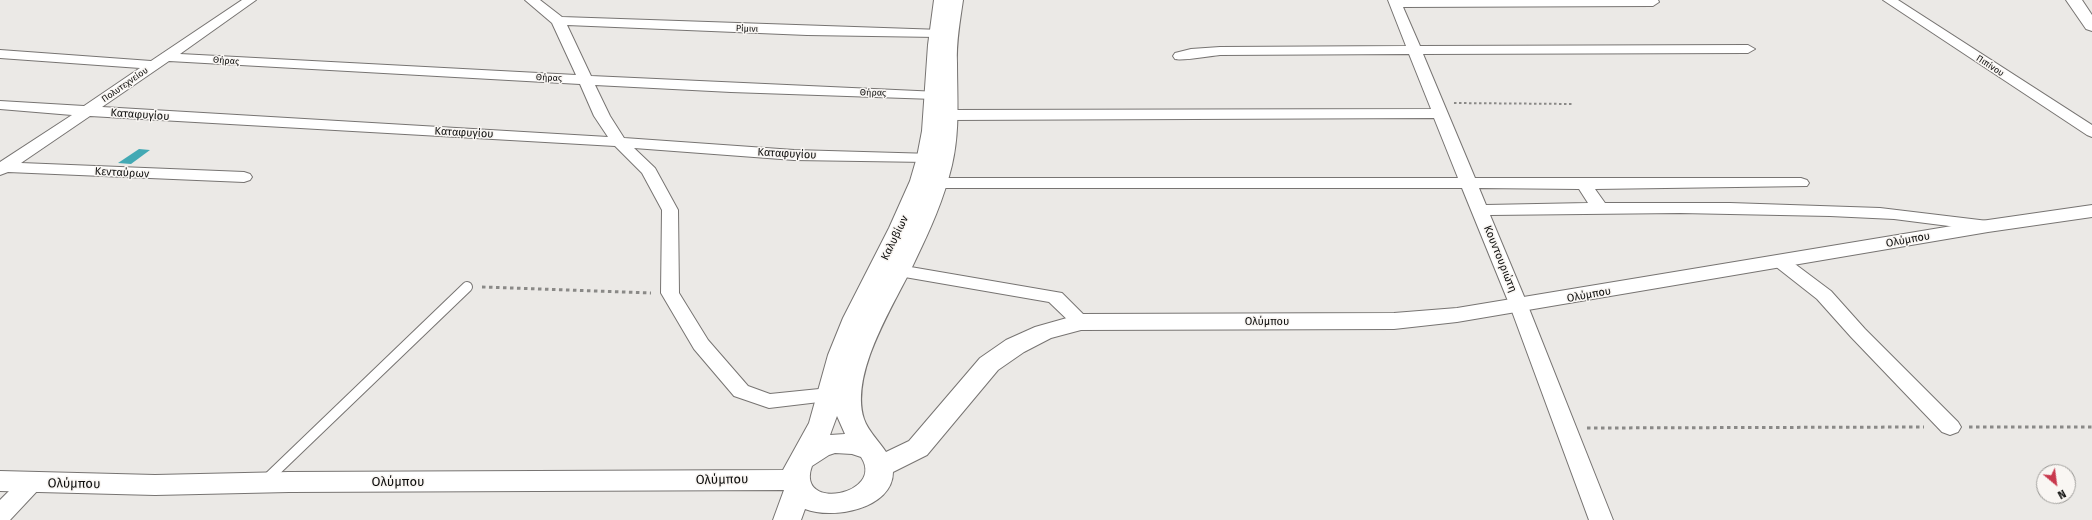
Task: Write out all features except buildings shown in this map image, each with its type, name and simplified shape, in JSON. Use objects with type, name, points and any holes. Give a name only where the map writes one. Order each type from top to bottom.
[{"type":"street","name":"Πολυτεχνείου","points":[[1,168],[250,0]]},
{"type":"street","points":[[531,0],[549,12],[558,22],[583,79],[602,116],[620,143],[649,171],[670,210],[670,293],[701,344],[741,391],[769,401],[829,395]]},
{"type":"street","name":"Καλυβίων","points":[[787,520],[798,477],[825,417],[836,367],[854,319],[907,216],[927,157],[932,136],[937,33],[942,0]]},
{"type":"street","name":"Καλυβίων","points":[[874,458],[854,430],[850,415],[851,387],[855,368],[866,336],[925,217],[938,183],[948,136],[950,115],[948,62],[955,0]]},
{"type":"street","name":"Πιπίνου","points":[[1889,0],[2092,132]]},
{"type":"street","points":[[2074,0],[2092,26]]},
{"type":"street","points":[[1394,2],[1653,2]]},
{"type":"street","name":"Κουντουριώτη","points":[[1394,2],[1519,306],[1601,520]]},
{"type":"street","name":"Ρίμινι","points":[[558,22],[807,31],[937,33]]},
{"type":"street","points":[[1180,56],[1191,53],[1220,51],[1748,49]]},
{"type":"street","points":[[0,54],[153,65]]},
{"type":"street","name":"Θήρας","points":[[166,57],[747,89],[934,95]]},
{"type":"street","name":"Καταφυγίου","points":[[0,106],[784,154],[890,158],[927,157]]},
{"type":"street","points":[[950,115],[1437,107]]},
{"type":"street","name":"Κενταύρων","points":[[1,168],[244,177]]},
{"type":"street","points":[[938,183],[1801,183]]},
{"type":"street","points":[[1584,184],[1600,209]]},
{"type":"street","points":[[1480,210],[1600,209],[1881,213],[1988,226]]},
{"type":"street","name":"Ολύμπου","points":[[874,458],[918,448],[989,364],[1015,346],[1043,332],[1081,322],[1394,321],[1457,315],[1519,306],[1988,226],[2092,211]]},
{"type":"street","points":[[1781,262],[1824,295],[1858,333],[1950,427]]},
{"type":"street","points":[[899,271],[1056,297],[1081,322]]},
{"type":"street","points":[[828,520],[850,502],[870,491],[876,483],[874,458],[856,444],[848,443],[824,446],[810,453],[798,477],[804,496],[813,502],[824,504],[850,502]]},
{"type":"street","name":"Ολύμπου","points":[[0,481],[155,485],[798,477]]},
{"type":"street","points":[[0,515],[31,483]]},
{"type":"lane","points":[[263,483],[467,287]]},
{"type":"path","points":[[1437,107],[1573,104]]},
{"type":"path","points":[[467,287],[670,293]]},
{"type":"path","points":[[1565,428],[2092,427]]},
{"type":"water","points":[[139,149],[150,150],[131,164],[118,163]]}]
